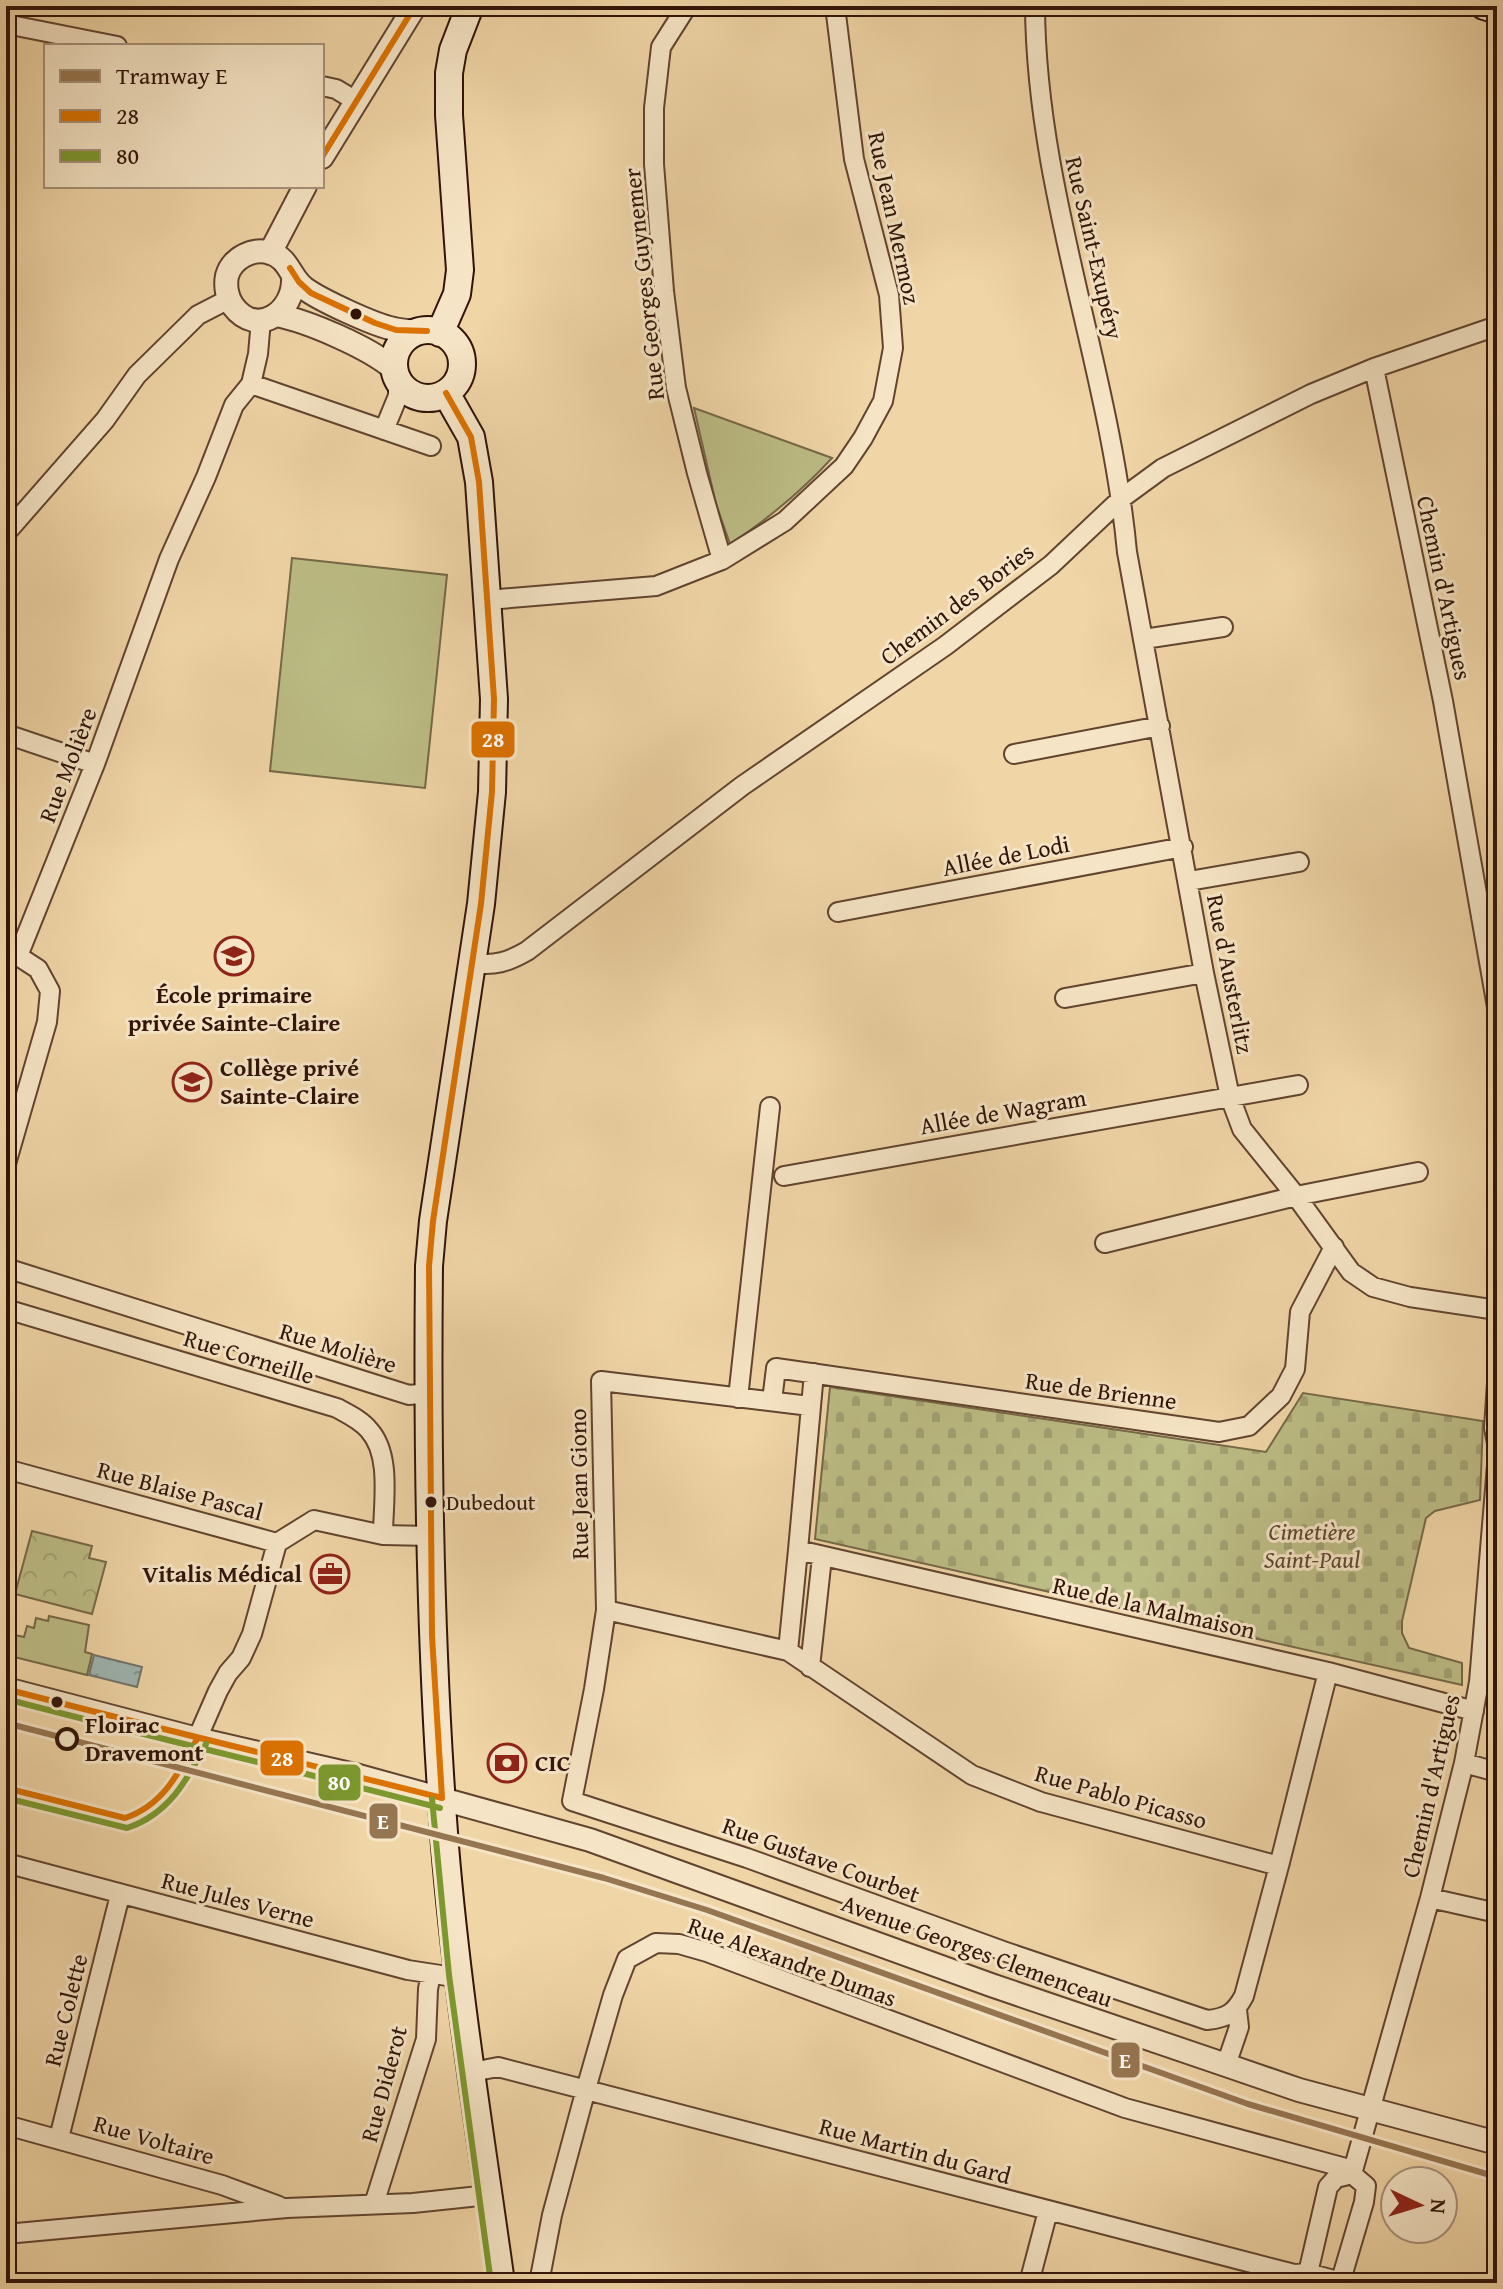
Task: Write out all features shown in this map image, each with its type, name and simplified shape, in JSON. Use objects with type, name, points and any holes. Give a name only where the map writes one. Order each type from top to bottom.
[{"type":"main road","points":[[430,332],[457,346],[462,367],[454,386],[436,397],[414,395],[396,375],[394,360],[402,342],[430,332],[457,294],[460,270],[449,73],[453,50],[470,6]]},
{"type":"main road","points":[[1484,6],[1497,10]]},
{"type":"main road","points":[[446,393],[471,437],[479,482],[494,699],[492,792],[473,963],[433,1221],[429,1266],[432,1636],[442,1798],[459,1974],[501,2283]]},
{"type":"street","points":[[324,154],[415,6]]},
{"type":"street","name":"Rue Georges Guynemer","points":[[687,6],[661,47],[654,108],[654,164],[664,291],[676,388],[722,560]]},
{"type":"street","name":"Rue Jean Mermoz","points":[[487,600],[656,586],[722,560],[785,521],[844,466],[883,401],[893,348],[889,295],[854,159],[835,6]]},
{"type":"street","name":"Rue Saint-Exupéry","points":[[1035,6],[1035,47],[1047,149],[1103,398],[1122,498]]},
{"type":"street","points":[[6,24],[107,44]]},
{"type":"street","points":[[324,86],[336,89],[356,101]]},
{"type":"street","points":[[270,253],[304,188]]},
{"type":"street","points":[[384,430],[398,396],[396,375],[369,352],[291,318],[240,313],[229,299],[227,277],[232,267],[249,253],[270,253],[289,266],[293,277],[304,288],[319,297],[395,330],[430,332]]},
{"type":"street","points":[[269,318],[291,299],[293,277]]},
{"type":"street","points":[[6,533],[105,420],[137,375],[198,315],[229,299]]},
{"type":"street","name":"Rue Molière","points":[[6,1164],[47,1022],[50,991],[38,969],[12,954],[95,764],[169,559],[234,405],[251,384],[269,318]]},
{"type":"street","name":"Chemin des Bories","points":[[473,963],[492,965],[510,961],[527,951],[742,786],[980,619],[1051,565],[1122,498],[1163,468],[1311,394],[1374,368],[1497,326]]},
{"type":"street","name":"Chemin d'Artigues","points":[[1374,368],[1443,701],[1497,1007]]},
{"type":"street","points":[[251,384],[431,446]]},
{"type":"street","name":"Rue d'Austerlitz","points":[[1122,498],[1127,552],[1204,973],[1230,1097],[1242,1129],[1351,1272],[1373,1287],[1410,1297],[1497,1310]]},
{"type":"street","points":[[1144,639],[1223,627]]},
{"type":"street","points":[[1014,754],[1160,726]]},
{"type":"street","points":[[6,734],[95,764]]},
{"type":"street","name":"Allée de Lodi","points":[[838,912],[1183,847]]},
{"type":"street","points":[[1189,881],[1299,862]]},
{"type":"street","points":[[1065,998],[1204,973]]},
{"type":"street","name":"Allée de Wagram","points":[[784,1176],[1298,1085]]},
{"type":"street","points":[[738,1398],[770,1107]]},
{"type":"street","points":[[1105,1243],[1296,1196],[1418,1172]]},
{"type":"street","name":"Rue de Brienne","points":[[772,1401],[776,1368],[1219,1432],[1249,1426],[1281,1396],[1295,1369],[1300,1312],[1334,1247]]},
{"type":"street","name":"Rue Molière","points":[[6,1268],[409,1395],[429,1393]]},
{"type":"street","name":"Rue Corneille","points":[[6,1309],[337,1408],[351,1416],[371,1431],[381,1455],[383,1535]]},
{"type":"street","points":[[606,1610],[788,1651],[814,1373]]},
{"type":"street","name":"Rue Jean Giono","points":[[606,1610],[601,1381],[810,1406]]},
{"type":"street","points":[[1497,1383],[1494,1428],[1497,1443]]},
{"type":"street","name":"Chemin d'Artigues","points":[[1353,2172],[1430,1898],[1474,1711],[1488,1682],[1497,1465]]},
{"type":"street","name":"Rue Blaise Pascal","points":[[6,1469],[277,1543],[314,1520],[383,1535],[431,1536]]},
{"type":"street","points":[[197,1739],[218,1691],[241,1658],[252,1634],[277,1543]]},
{"type":"street","name":"Rue de la Malmaison","points":[[798,1550],[1328,1672],[1474,1711]]},
{"type":"street","points":[[810,1667],[822,1557]]},
{"type":"street","name":"Rue Gustave Courbet","points":[[606,1610],[572,1801],[747,1858],[1183,2013],[1207,2020],[1224,2018],[1237,2010]]},
{"type":"street","name":"Rue Pablo Picasso","points":[[788,1651],[972,1775],[1041,1802],[1279,1866]]},
{"type":"street","points":[[1226,2065],[1239,2027],[1237,2010],[1244,1996],[1279,1866],[1328,1672]]},
{"type":"street","name":"Avenue Georges Clemenceau","points":[[6,1689],[442,1798],[590,1840],[991,1985],[1226,2065],[1370,2110],[1497,2143]]},
{"type":"street","points":[[1464,1763],[1497,1772]]},
{"type":"street","name":"Rue Jules Verne","points":[[6,1863],[431,1974],[459,1974]]},
{"type":"street","name":"Rue Colette","points":[[59,2138],[120,1895]]},
{"type":"street","points":[[1430,1898],[1497,1913]]},
{"type":"street","name":"Rue Alexandre Dumas","points":[[539,2283],[552,2215],[613,1995],[627,1959],[656,1943],[679,1944],[707,1952],[1125,2108],[1353,2172]]},
{"type":"street","name":"Rue Diderot","points":[[374,2204],[426,2039],[431,1974]]},
{"type":"street","name":"Rue Martin du Gard","points":[[472,2072],[498,2067],[1294,2274],[1308,2273],[1343,2281]]},
{"type":"street","name":"Rue Voltaire","points":[[6,2125],[222,2185],[287,2208]]},
{"type":"street","points":[[1308,2273],[1328,2187],[1336,2178],[1353,2172],[1366,2186],[1343,2281]]},
{"type":"street","name":"Rue Voltaire","points":[[6,2234],[287,2208],[489,2195]]},
{"type":"street","points":[[1029,2283],[1048,2211]]},
{"type":"green space","points":[[694,408],[832,458],[784,504],[730,544],[716,504]]},
{"type":"green space","points":[[292,558],[447,575],[425,788],[270,771]]},
{"type":"green space","name":"Cimetière Saint-Paul","points":[[830,1387],[1266,1452],[1303,1393],[1483,1421],[1480,1500],[1435,1511],[1426,1518],[1402,1621],[1402,1633],[1409,1648],[1462,1663],[1462,1685],[815,1539]]},
{"type":"green space","points":[[32,1531],[92,1546],[89,1558],[106,1562],[92,1614],[15,1594]]},
{"type":"green space","points":[[49,1616],[89,1625],[85,1652],[92,1654],[87,1675],[6,1655],[10,1634],[24,1637],[27,1626],[34,1628],[36,1618],[48,1621]]},
{"type":"water","points":[[94,1655],[142,1667],[137,1687],[89,1675]]},
{"type":"tram line","name":"E","points":[[6,1723],[604,1878],[707,1910],[1248,2104],[1497,2177]]},
{"type":"transit line","name":"28","points":[[324,154],[415,6]]},
{"type":"transit line","name":"28","points":[[290,268],[311,293],[375,323],[396,330],[427,331]]},
{"type":"transit line","name":"28","points":[[442,1798],[432,1636],[429,1266],[433,1221],[481,904],[492,792],[494,699],[479,482],[471,437],[446,393]]},
{"type":"transit line","name":"28","points":[[6,1689],[442,1798]]},
{"type":"transit line","name":"80","points":[[6,1699],[440,1808]]},
{"type":"transit line","name":"28","points":[[6,1788],[125,1818],[160,1796],[176,1776],[197,1739]]},
{"type":"transit line","name":"80","points":[[6,1798],[127,1828],[142,1822],[165,1805],[184,1783],[206,1744]]},
{"type":"transit line","name":"80","points":[[432,1799],[449,1975],[491,2283]]},
{"type":"place","name":"École primaire privée Sainte-Claire","points":[[234,956]]},
{"type":"place","name":"Collège privé Sainte-Claire","points":[[192,1082]]},
{"type":"place","name":"Dubedout","points":[[431,1502]]},
{"type":"place","name":"Vitalis Médical","points":[[330,1574]]},
{"type":"place","name":"Floirac Dravemont","points":[[67,1739]]},
{"type":"place","name":"CIC","points":[[507,1763]]}]
